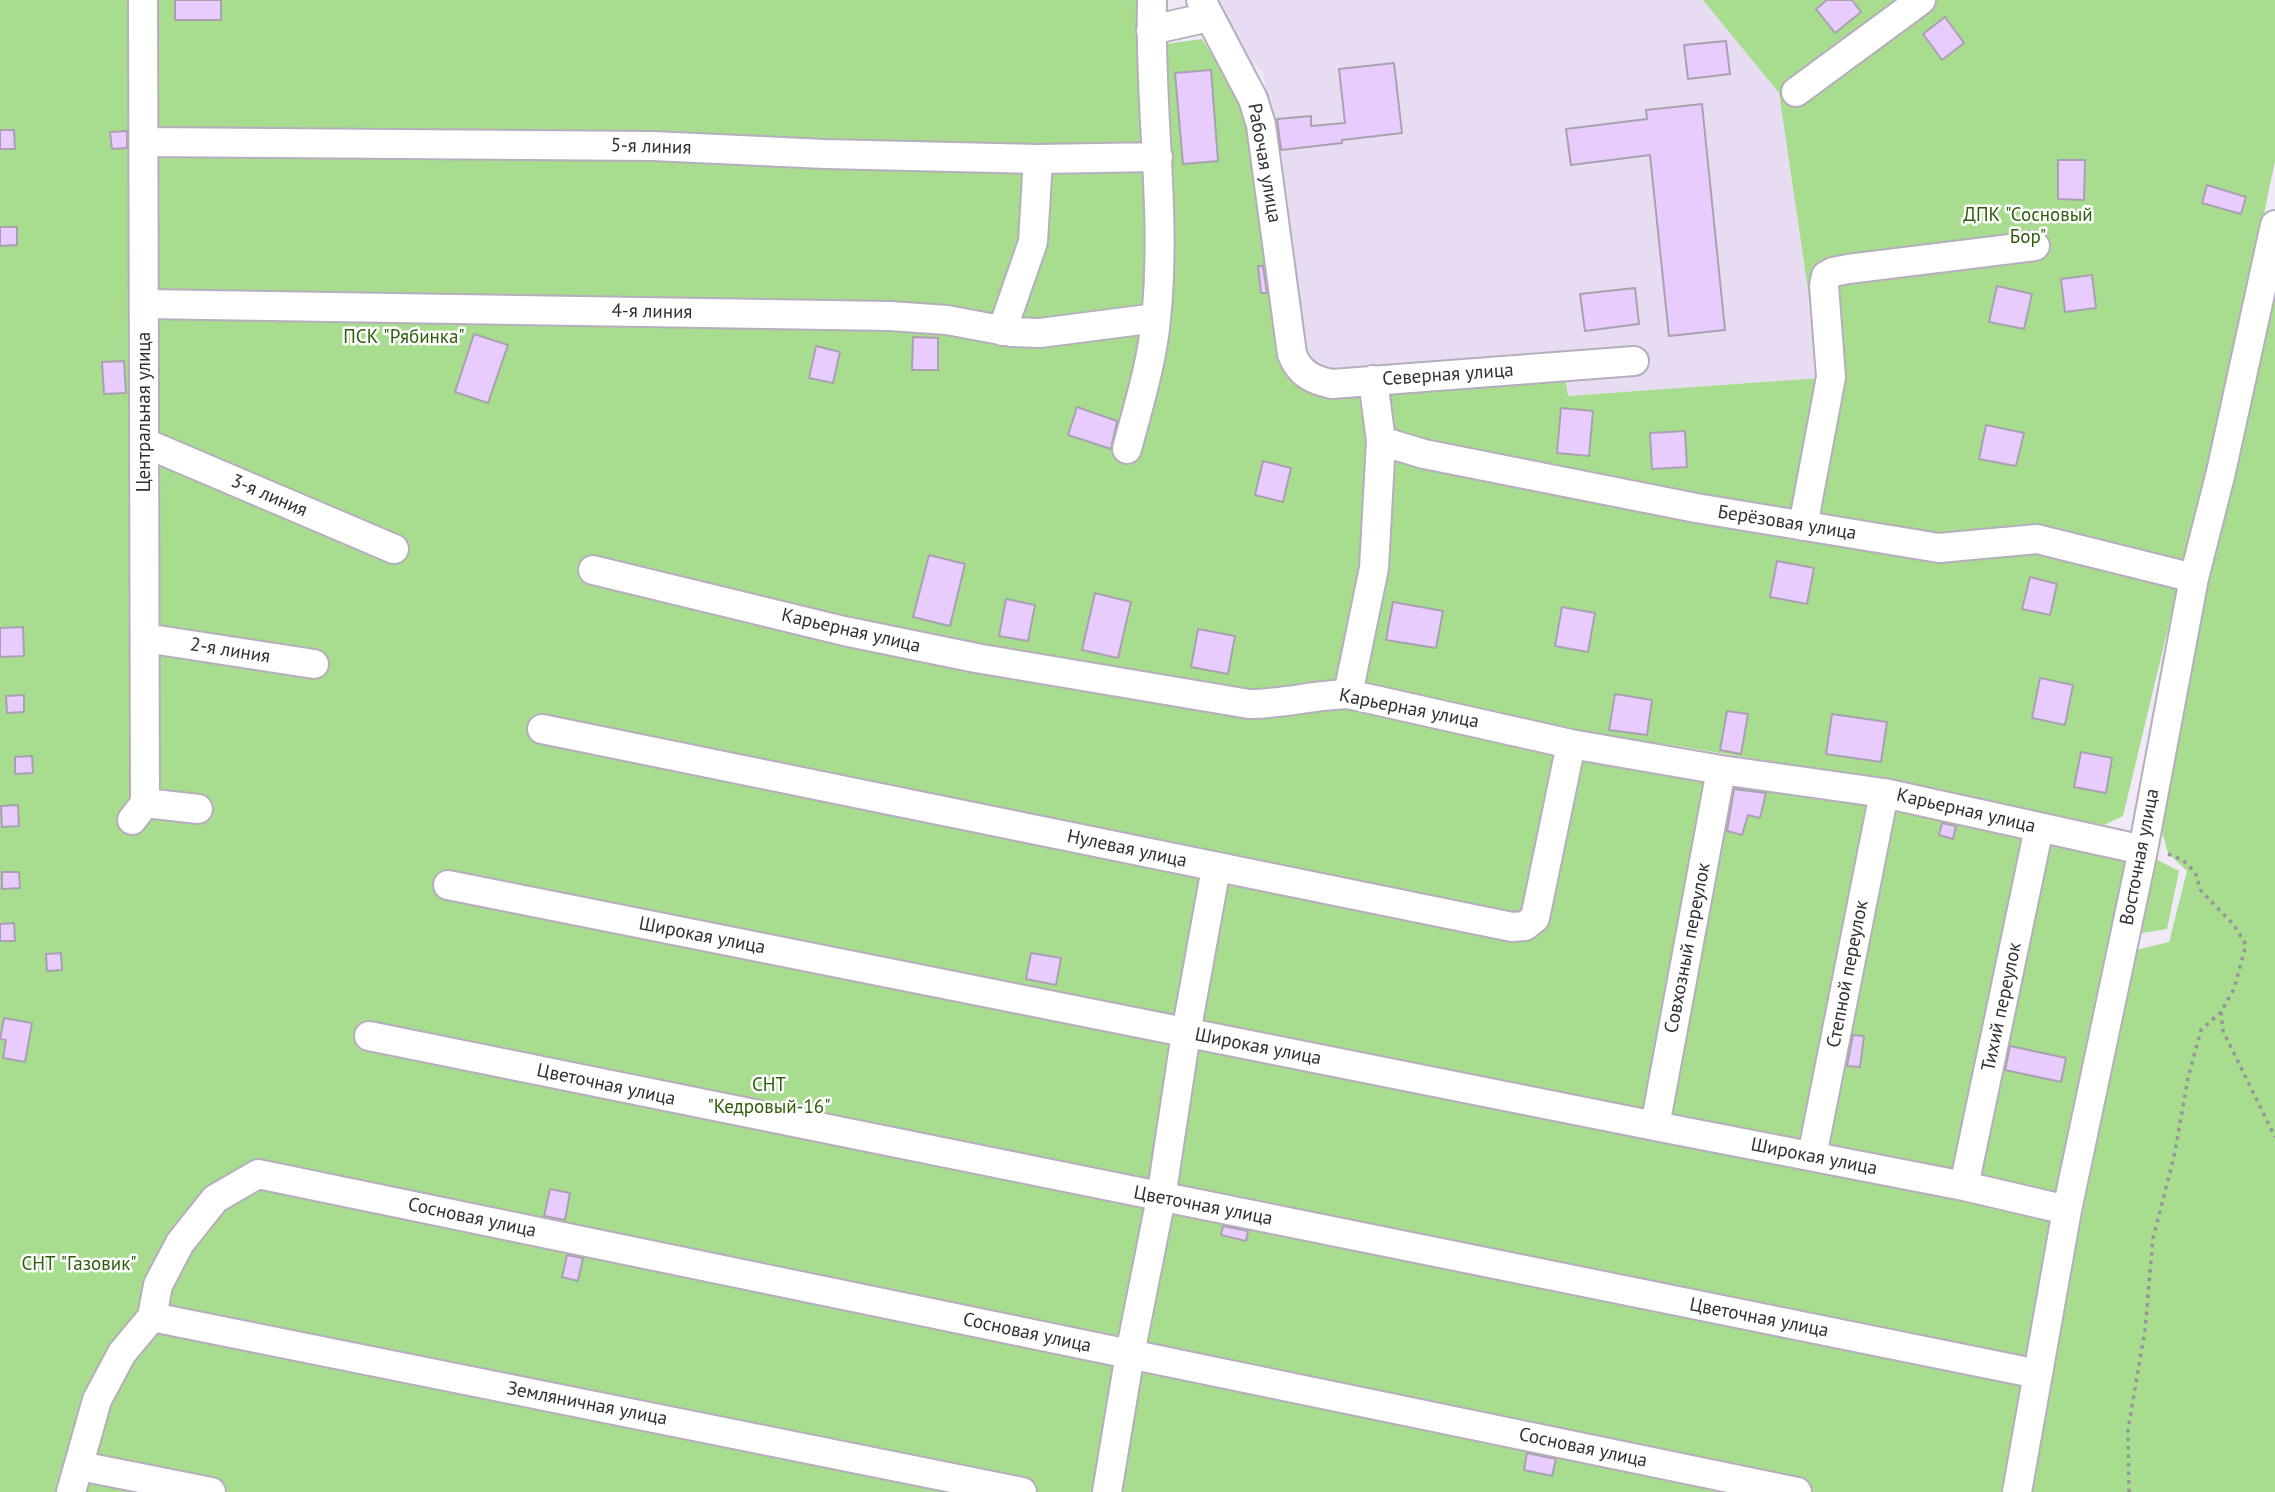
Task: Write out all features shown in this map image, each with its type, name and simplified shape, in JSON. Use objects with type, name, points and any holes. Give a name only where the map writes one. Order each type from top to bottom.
[{"type":"street","name":"Центральная улица","points":[[143,0],[145,638],[139,812],[198,809]]},
{"type":"street","points":[[1128,449],[1152,353],[1156,318],[1160,225],[1152,0]]},
{"type":"street","points":[[1796,92],[1921,0]]},
{"type":"street","points":[[1151,30],[1205,8]]},
{"type":"street","name":"Рабочая улица","points":[[1205,8],[1254,99],[1261,125],[1290,338]]},
{"type":"street","name":"5-я линия","points":[[144,142],[653,146],[825,154],[1038,159],[1158,157]]},
{"type":"street","points":[[1002,331],[1033,242],[1038,159]]},
{"type":"street","name":"Восточная улица","points":[[2017,1492],[2067,1210],[2143,850],[2194,578],[2221,472],[2275,225]]},
{"type":"street","points":[[1803,526],[1831,377],[1824,286],[1826,276],[1848,268],[2035,246]]},
{"type":"street","name":"4-я линия","points":[[145,304],[890,316],[947,320],[1002,331],[1040,333],[1156,318]]},
{"type":"street","name":"Северная улица","points":[[1290,338],[1296,365],[1305,375],[1332,384],[1634,361]]},
{"type":"street","points":[[1348,694],[1374,569],[1381,441],[1373,380]]},
{"type":"street","name":"Берёзовая улица","points":[[1381,441],[1424,454],[1696,508],[1939,548],[2037,539],[2194,578]]},
{"type":"street","name":"3-я линия","points":[[145,443],[394,548]]},
{"type":"street","name":"Карьерная улица","points":[[593,570],[844,631],[976,658],[1230,701],[1270,704],[1348,694],[1571,744],[1721,770],[1884,793],[2143,850]]},
{"type":"street","name":"2-я линия","points":[[145,638],[314,664]]},
{"type":"street","name":"Нулевая улица","points":[[542,729],[1511,927],[1525,926],[1535,918],[1571,744]]},
{"type":"street","name":"Совхозный переулок","points":[[1655,1126],[1721,770]]},
{"type":"street","name":"Степной переулок","points":[[1812,1156],[1884,793]]},
{"type":"street","name":"Тихий переулок","points":[[1964,1186],[2039,828]]},
{"type":"street","points":[[1107,1492],[1130,1354],[1161,1198],[1186,1033],[1216,868]]},
{"type":"street","name":"Широкая улица","points":[[448,885],[1964,1186],[2067,1210]]},
{"type":"street","name":"Цветочная улица","points":[[369,1036],[2038,1374]]},
{"type":"street","name":"Сосновая улица","points":[[152,1317],[158,1285],[180,1243],[215,1199],[258,1174],[1797,1492]]},
{"type":"street","points":[[152,1317],[122,1353],[97,1400],[76,1479],[211,1492]]},
{"type":"street","name":"Земляничная улица","points":[[152,1317],[1022,1492]]},
{"type":"path","points":[[2129,1492],[2128,1430],[2145,1330],[2153,1238],[2174,1157],[2188,1078],[2201,1030],[2221,1012],[2234,989],[2246,945],[2234,925],[2201,891],[2195,872],[2183,860],[2161,851],[2143,850]]},
{"type":"path","points":[[2221,1012],[2223,1031],[2275,1137]]},
{"type":"shaded area","points":[[1217,0],[1703,0],[1779,93],[1821,379],[1567,396],[1561,352],[1334,374],[1300,350],[1263,72],[1238,52]]},
{"type":"green space","points":[[0,0],[1141,0],[1165,164],[1158,45],[1202,39],[1244,106],[1300,350],[1335,374],[1561,352],[1568,396],[1821,378],[1779,93],[1703,0],[2275,0],[2275,161],[2240,328],[2123,816],[2104,825],[1905,784],[1561,728],[1854,795],[2150,856],[2179,871],[2167,929],[2137,934],[2023,1492],[0,1492]]},
{"type":"green space","points":[[2275,280],[2275,1492],[2030,1492],[2091,1168],[2136,950],[2169,942],[2187,871],[2168,853],[2159,821],[2197,605]]},
{"type":"building","points":[[175,0],[221,0],[221,20],[175,20]]},
{"type":"building","points":[[1827,0],[1852,0],[1861,12],[1835,33],[1816,9]]},
{"type":"building","points":[[1945,17],[1964,43],[1942,60],[1923,34]]},
{"type":"building","points":[[1726,41],[1730,74],[1688,79],[1684,45]]},
{"type":"building","points":[[1394,63],[1402,133],[1281,150],[1277,119],[1311,116],[1311,126],[1345,123],[1339,69]]},
{"type":"building","points":[[1211,70],[1218,161],[1183,164],[1175,73]]},
{"type":"building","points":[[1702,104],[1725,330],[1669,336],[1650,155],[1571,165],[1566,129],[1647,119],[1646,110]]},
{"type":"building","points":[[0,130],[14,130],[15,149],[0,149]]},
{"type":"building","points":[[127,131],[127,148],[112,149],[110,132]]},
{"type":"building","points":[[2058,160],[2085,160],[2084,200],[2058,199]]},
{"type":"building","points":[[2207,185],[2246,197],[2241,214],[2202,203]]},
{"type":"building","points":[[0,227],[17,227],[17,245],[0,246]]},
{"type":"building","points":[[1258,266],[1263,266],[1267,293],[1261,293]]},
{"type":"building","points":[[2092,275],[2096,308],[2065,312],[2061,279]]},
{"type":"building","points":[[1997,286],[2032,294],[2024,329],[1989,322]]},
{"type":"building","points":[[1635,288],[1639,324],[1585,331],[1580,294]]},
{"type":"building","points":[[474,334],[508,345],[488,403],[455,392]]},
{"type":"building","points":[[913,337],[938,338],[938,370],[912,370]]},
{"type":"building","points":[[816,346],[840,352],[833,383],[809,378]]},
{"type":"building","points":[[124,361],[126,393],[104,394],[102,362]]},
{"type":"building","points":[[1077,407],[1117,421],[1111,449],[1068,435]]},
{"type":"building","points":[[1561,408],[1593,411],[1589,456],[1557,453]]},
{"type":"building","points":[[1986,425],[2024,433],[2016,466],[1979,459]]},
{"type":"building","points":[[1685,431],[1687,467],[1652,469],[1650,433]]},
{"type":"building","points":[[1263,461],[1291,468],[1283,502],[1255,495]]},
{"type":"building","points":[[929,555],[965,564],[950,626],[913,617]]},
{"type":"building","points":[[1777,561],[1814,568],[1807,604],[1770,597]]},
{"type":"building","points":[[2030,577],[2057,584],[2050,615],[2022,609]]},
{"type":"building","points":[[1095,593],[1131,602],[1118,658],[1082,650]]},
{"type":"building","points":[[1006,599],[1035,605],[1028,641],[999,636]]},
{"type":"building","points":[[1393,602],[1443,611],[1436,648],[1386,640]]},
{"type":"building","points":[[1562,607],[1595,613],[1588,652],[1555,646]]},
{"type":"building","points":[[23,627],[24,656],[0,657],[0,628]]},
{"type":"building","points":[[1198,629],[1235,636],[1228,674],[1191,667]]},
{"type":"building","points":[[2040,678],[2073,685],[2065,725],[2032,718]]},
{"type":"building","points":[[1615,694],[1652,700],[1647,735],[1609,730]]},
{"type":"building","points":[[24,695],[24,712],[7,713],[6,696]]},
{"type":"building","points":[[1727,711],[1748,714],[1741,754],[1720,750]]},
{"type":"building","points":[[1832,714],[1887,722],[1881,762],[1826,754]]},
{"type":"building","points":[[2081,752],[2112,758],[2106,793],[2074,787]]},
{"type":"building","points":[[32,756],[33,773],[15,774],[15,757]]},
{"type":"building","points":[[1734,789],[1766,793],[1760,818],[1748,815],[1742,835],[1727,831]]},
{"type":"building","points":[[18,805],[19,826],[2,827],[1,806]]},
{"type":"building","points":[[1942,823],[1956,826],[1953,839],[1939,835]]},
{"type":"building","points":[[2,872],[19,872],[20,888],[2,889]]},
{"type":"building","points":[[14,923],[15,941],[0,941],[0,924]]},
{"type":"building","points":[[61,953],[62,970],[47,971],[46,954]]},
{"type":"building","points":[[1031,953],[1061,958],[1056,985],[1026,979]]},
{"type":"building","points":[[4,1018],[32,1023],[25,1062],[3,1058],[6,1040],[0,1039]]},
{"type":"building","points":[[1853,1035],[1864,1036],[1860,1067],[1847,1066]]},
{"type":"building","points":[[2010,1046],[2066,1058],[2061,1082],[2005,1070]]},
{"type":"building","points":[[550,1189],[570,1193],[565,1220],[544,1216]]},
{"type":"building","points":[[1223,1226],[1248,1231],[1246,1241],[1221,1235]]},
{"type":"building","points":[[567,1255],[583,1258],[578,1281],[562,1277]]},
{"type":"building","points":[[1527,1453],[1556,1459],[1552,1476],[1524,1470]]},
{"type":"park label","name":"ДПК \"Сосновый Бор\"","points":[[2028,227]]},
{"type":"park label","name":"ПСК \"Рябинка\"","points":[[404,338]]},
{"type":"park label","name":"СНТ \"Кедровый-16\"","points":[[769,1097]]},
{"type":"park label","name":"СНТ \"Газовик\"","points":[[79,1265]]}]
